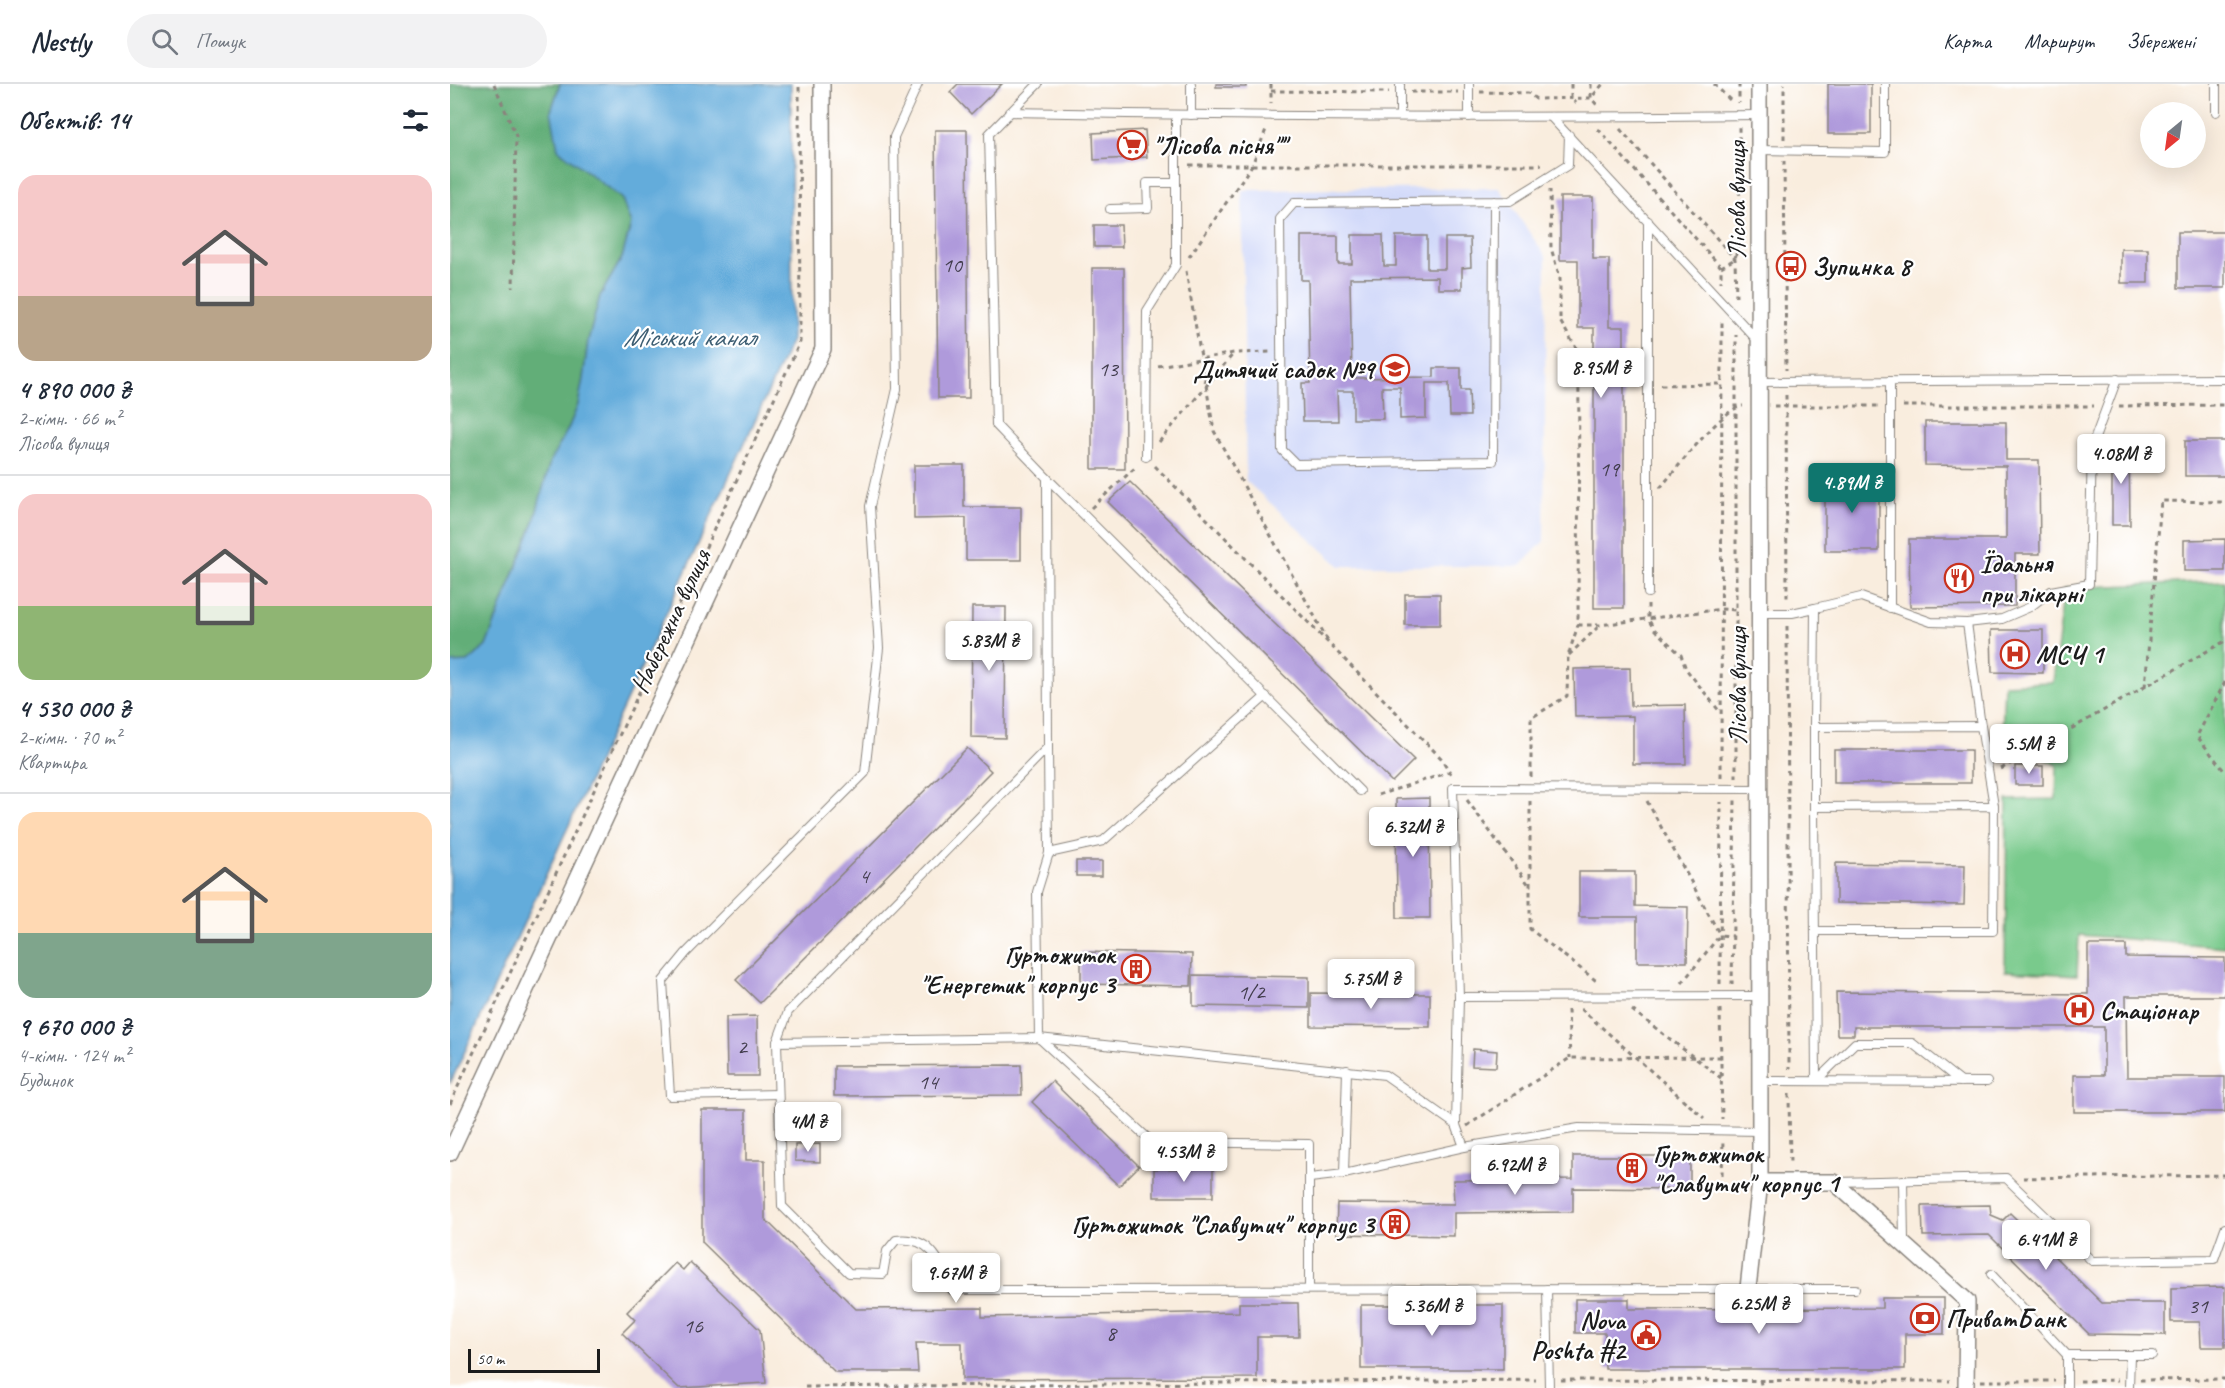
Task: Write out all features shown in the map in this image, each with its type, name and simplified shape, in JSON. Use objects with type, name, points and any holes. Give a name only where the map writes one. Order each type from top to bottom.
[{"type":"street","name":"Набережна вулиця","points":[[450,1154],[823,349],[822,84]]},
{"type":"street","name":"Лісова вулиця","points":[[1748,1288],[1760,1182],[1759,84]]},
{"type":"street","points":[[1760,1182],[1834,1182],[1904,1242],[1967,1301],[1966,1384]]},
{"type":"lane","points":[[778,1094],[670,1096],[663,981],[686,953],[865,772],[879,648],[870,506],[897,389],[894,137],[918,84]]},
{"type":"lane","points":[[1038,84],[989,134],[996,425],[1360,790]]},
{"type":"lane","points":[[1191,84],[1191,115]]},
{"type":"lane","points":[[1760,150],[1885,152],[1885,84]]},
{"type":"lane","points":[[2216,84],[2216,112]]},
{"type":"lane","points":[[1400,88],[1400,116]]},
{"type":"lane","points":[[1469,88],[1469,117]]},
{"type":"lane","points":[[1009,112],[1469,117],[1759,115]]},
{"type":"lane","points":[[1146,457],[1147,311],[1176,265],[1176,115]]},
{"type":"lane","points":[[1551,117],[1760,343]]},
{"type":"lane","points":[[1494,201],[1493,461],[1296,464],[1282,450],[1280,219],[1294,203],[1494,201],[1510,201],[1568,165],[1569,135]]},
{"type":"lane","points":[[1110,209],[1148,208],[1147,183],[1175,183]]},
{"type":"lane","points":[[1648,221],[1648,593]]},
{"type":"lane","points":[[1760,382],[2225,378]]},
{"type":"lane","points":[[1760,613],[1787,613],[1861,597],[1931,622],[1967,623],[2002,619],[2030,607],[2051,591],[2090,584],[2092,446],[2117,379]]},
{"type":"lane","points":[[1890,381],[1890,608]]},
{"type":"lane","points":[[1047,478],[1049,853],[1037,892],[1039,1038],[1152,1142],[1309,1144],[1309,1288]]},
{"type":"lane","points":[[1815,608],[1816,1081]]},
{"type":"lane","points":[[1815,932],[1993,931],[1994,806],[1967,623]]},
{"type":"lane","points":[[1049,853],[1103,842],[1266,696]]},
{"type":"lane","points":[[1814,727],[1981,726]]},
{"type":"lane","points":[[1048,747],[788,1012],[777,1042],[782,1206],[849,1274],[883,1274],[887,1251],[896,1240],[909,1239],[928,1247],[940,1262],[952,1290],[1855,1288]]},
{"type":"lane","points":[[1464,1147],[1458,1128],[1459,997],[1453,788],[1761,789]]},
{"type":"lane","points":[[1815,807],[1994,806]]},
{"type":"lane","points":[[1459,997],[1760,996]]},
{"type":"lane","points":[[777,1042],[1039,1038],[1347,1070],[1385,1075],[1458,1128]]},
{"type":"lane","points":[[1816,1081],[1855,1043],[1912,1043],[1961,1082]]},
{"type":"lane","points":[[1344,1174],[1347,1070]]},
{"type":"lane","points":[[1760,1081],[1987,1082]]},
{"type":"lane","points":[[1310,1178],[1344,1174],[1464,1147],[1579,1128],[1760,1131]]},
{"type":"lane","points":[[1834,1182],[2006,1178],[2092,1261],[2214,1259],[2225,1228]]},
{"type":"lane","points":[[1903,1180],[1904,1242]]},
{"type":"lane","points":[[1991,1274],[2067,1355],[2067,1384]]},
{"type":"lane","points":[[1547,1289],[1549,1384]]},
{"type":"lane","points":[[2067,1355],[2152,1355]]},
{"type":"lane","points":[[2129,1384],[2130,1355]]},
{"type":"path","points":[[494,84],[516,136],[513,288]]},
{"type":"path","name":"Набережна вулиця","points":[[450,1104],[800,342],[799,84]]},
{"type":"path","points":[[1271,84],[1271,116],[1252,165],[1185,263],[1214,431],[1330,645]]},
{"type":"path","points":[[1571,84],[1571,98],[1721,267],[1722,609],[1719,996],[1722,1175]]},
{"type":"path","points":[[1591,84],[1591,98],[1735,259]]},
{"type":"path","points":[[1271,91],[1469,88],[1528,93],[1536,99],[1591,98],[1603,84]]},
{"type":"path","points":[[1713,84],[1732,100],[1739,116]]},
{"type":"path","points":[[1732,996],[1736,789],[1735,259],[1740,235],[1739,84]]},
{"type":"path","points":[[1784,84],[1790,1182]]},
{"type":"path","points":[[1175,165],[1568,165]]},
{"type":"path","points":[[1550,177],[1551,248],[1560,278],[1560,321],[1579,353],[1578,625],[1568,656],[1567,696],[1531,718],[1530,929],[1721,1078]]},
{"type":"path","points":[[1721,267],[1735,259]]},
{"type":"path","points":[[1147,368],[1234,353],[1281,352]]},
{"type":"path","points":[[1084,515],[1146,457],[1234,353]]},
{"type":"path","points":[[1648,385],[1722,384]]},
{"type":"path","points":[[1648,501],[1722,417],[1736,406],[2225,405]]},
{"type":"path","points":[[1146,457],[1441,758],[1459,789],[1530,886]]},
{"type":"path","points":[[2145,687],[2161,501],[2225,502]]},
{"type":"path","points":[[1648,593],[1648,619],[1654,629],[1682,655],[1686,669],[1721,713]]},
{"type":"path","points":[[1578,625],[1600,625],[1722,609],[1736,610]]},
{"type":"path","points":[[1568,656],[1600,625]]},
{"type":"path","points":[[1989,776],[2225,641]]},
{"type":"path","points":[[2225,682],[2197,736],[2225,772]]},
{"type":"path","points":[[1378,795],[1450,772]]},
{"type":"path","points":[[1641,789],[1720,935]]},
{"type":"path","points":[[1720,935],[1733,936]]},
{"type":"path","points":[[1671,996],[1720,935]]},
{"type":"path","points":[[1568,997],[1569,1058]]},
{"type":"path","points":[[1568,997],[1720,1131]]},
{"type":"path","points":[[1458,1128],[1569,1058],[1721,1057]]},
{"type":"path","points":[[2006,1178],[2225,1175]]},
{"type":"path","points":[[805,1387],[1549,1384],[1760,1380],[2129,1384],[2225,1379]]},
{"type":"path","points":[[1760,1380],[1762,1388]]},
{"type":"shaded area","name":"Дитячий садок №9","points":[[1499,188],[1546,257],[1544,541],[1520,566],[1340,566],[1246,481],[1242,190]]},
{"type":"green space","points":[[450,84],[560,84],[551,111],[596,178],[622,199],[631,224],[622,258],[600,296],[588,341],[578,405],[550,462],[534,522],[486,646],[468,662],[450,663]]},
{"type":"green space","points":[[2225,581],[2225,947],[2079,935],[2077,975],[2005,971],[2007,800],[2056,799],[2057,765],[2002,737],[2004,684],[2053,682],[2065,588]]},
{"type":"water","name":"Міський канал","points":[[560,84],[791,84],[792,340],[450,1084],[450,663],[468,662],[486,646],[534,522],[550,462],[578,405],[588,341],[600,296],[622,258],[631,224],[622,199],[558,149],[551,111]]},
{"type":"building","points":[[958,84],[1002,84],[971,114],[950,92]]},
{"type":"building","points":[[1216,84],[1246,84],[1246,87],[1216,87]]},
{"type":"building","points":[[1828,84],[1871,84],[1871,134],[1828,134]]},
{"type":"building","points":[[935,130],[967,130],[969,398],[938,398]]},
{"type":"building","points":[[1145,130],[1147,157],[1094,160],[1093,133]]},
{"type":"building","points":[[1560,197],[1593,197],[1593,259],[1609,259],[1609,327],[1624,327],[1624,608],[1594,608],[1594,328],[1578,328],[1578,260],[1560,260]]},
{"type":"building","points":[[1094,225],[1121,225],[1122,247],[1094,247]]},
{"type":"building","points":[[2178,232],[2225,232],[2225,288],[2178,288]]},
{"type":"building","points":[[1352,235],[1383,235],[1384,266],[1396,266],[1396,236],[1427,236],[1427,269],[1445,269],[1445,238],[1470,238],[1471,267],[1462,268],[1462,289],[1438,289],[1438,277],[1350,278],[1352,378],[1434,377],[1434,368],[1461,368],[1461,390],[1469,390],[1470,416],[1450,416],[1449,383],[1426,383],[1426,418],[1400,419],[1400,387],[1382,387],[1383,419],[1353,419],[1353,391],[1337,391],[1338,421],[1303,421],[1302,383],[1310,383],[1308,280],[1301,280],[1301,236],[1338,236],[1338,264],[1352,264]]},
{"type":"building","points":[[2121,249],[2148,249],[2148,283],[2121,283]]},
{"type":"building","points":[[1092,268],[1124,268],[1125,469],[1092,469]]},
{"type":"building","points":[[1925,422],[2006,422],[2006,460],[2039,460],[2040,554],[2015,554],[2015,606],[1910,607],[1909,539],[2006,539],[2006,466],[1925,465]]},
{"type":"building","points":[[2185,441],[2225,441],[2225,476],[2185,476]]},
{"type":"building","points":[[2112,445],[2129,445],[2130,525],[2112,525]]},
{"type":"building","points":[[914,465],[964,465],[964,507],[1021,507],[1021,560],[966,560],[966,518],[914,519]]},
{"type":"building","points":[[1825,477],[1879,477],[1879,551],[1825,551]]},
{"type":"building","points":[[1130,482],[1414,760],[1392,782],[1108,502]]},
{"type":"building","points":[[2225,539],[2225,571],[2184,571],[2184,540]]},
{"type":"building","points":[[1405,594],[1440,594],[1440,625],[1405,625]]},
{"type":"building","points":[[972,607],[1006,607],[1005,738],[971,737]]},
{"type":"building","points":[[1991,630],[2043,630],[2043,673],[1992,672]]},
{"type":"building","points":[[1630,668],[1631,706],[1685,705],[1686,764],[1633,764],[1633,716],[1575,717],[1574,669]]},
{"type":"building","points":[[967,748],[991,771],[760,1003],[736,980]]},
{"type":"building","points":[[1834,750],[1971,750],[1971,783],[1834,783]]},
{"type":"building","points":[[2015,766],[2043,766],[2043,785],[2015,785]]},
{"type":"building","points":[[1429,798],[1430,918],[1397,918],[1396,799]]},
{"type":"building","points":[[1076,861],[1102,861],[1102,876],[1076,876]]},
{"type":"building","points":[[1836,863],[1965,865],[1964,905],[1836,903]]},
{"type":"building","points":[[1579,872],[1635,872],[1635,906],[1688,907],[1687,962],[1637,962],[1637,917],[1579,917]]},
{"type":"building","points":[[2088,945],[2126,945],[2126,957],[2225,958],[2225,996],[2126,996],[2127,1077],[2225,1077],[2225,1112],[2074,1112],[2074,1075],[2104,1075],[2104,1027],[1854,1027],[1854,1035],[1837,1035],[1836,992],[2088,994]]},
{"type":"building","name":"Гуртожиток \"Енергетик\" корпус 3","points":[[1081,952],[1192,954],[1191,986],[1081,984]]},
{"type":"building","points":[[1193,975],[1309,977],[1309,1008],[1193,1006]]},
{"type":"building","points":[[1311,993],[1430,994],[1430,1027],[1311,1026]]},
{"type":"building","points":[[757,1016],[758,1076],[727,1076],[726,1017]]},
{"type":"building","points":[[1473,1049],[1497,1051],[1496,1067],[1472,1066]]},
{"type":"building","points":[[1021,1065],[1022,1095],[834,1096],[834,1066]]},
{"type":"building","points":[[1052,1081],[1139,1166],[1119,1186],[1032,1102]]},
{"type":"building","points":[[702,1110],[746,1110],[746,1160],[765,1160],[765,1219],[856,1309],[982,1308],[982,1317],[1239,1312],[1239,1303],[1298,1303],[1299,1337],[1257,1337],[1257,1378],[962,1379],[962,1343],[916,1343],[918,1372],[835,1372],[702,1242]]},
{"type":"building","points":[[820,1144],[820,1162],[795,1161],[795,1145]]},
{"type":"building","points":[[1573,1156],[1690,1156],[1690,1189],[1573,1188],[1573,1212],[1454,1213],[1454,1236],[1336,1234],[1337,1203],[1454,1204],[1453,1180],[1573,1179]]},
{"type":"building","points":[[1213,1168],[1213,1197],[1154,1197],[1154,1169]]},
{"type":"building","points":[[1990,1205],[1991,1215],[2003,1220],[2010,1213],[2102,1303],[2165,1303],[2165,1335],[2089,1334],[1989,1235],[1923,1236],[1922,1206]]},
{"type":"building","points":[[690,1262],[760,1330],[766,1383],[679,1388],[622,1333],[635,1320],[627,1312],[675,1263],[683,1270]]},
{"type":"building","points":[[2225,1287],[2225,1347],[2201,1347],[2200,1322],[2171,1322],[2171,1288]]},
{"type":"building","points":[[1882,1298],[1944,1298],[1944,1334],[1905,1334],[1905,1369],[1605,1369],[1605,1333],[1575,1333],[1575,1299],[1629,1299],[1629,1309],[1882,1308]]},
{"type":"building","points":[[1361,1305],[1503,1305],[1503,1369],[1361,1369]]},
{"type":"place","name":"\"Лісова пісня\"\"","points":[[1132,145]]},
{"type":"place","name":"Зупинка 8","points":[[1791,266]]},
{"type":"place","name":"Дитячий садок №9","points":[[1395,369]]},
{"type":"place","name":"Їдальня при лікарні","points":[[1959,578]]},
{"type":"place","name":"МСЧ 1","points":[[2015,654]]},
{"type":"place","name":"Гуртожиток \"Енергетик\" корпус 3","points":[[1136,969]]},
{"type":"place","name":"Стаціонар","points":[[2079,1010]]},
{"type":"place","name":"Гуртожиток \"Славутич\" корпус 1","points":[[1632,1168]]},
{"type":"place","name":"Гуртожиток \"Славутич\" корпус 3","points":[[1395,1224]]},
{"type":"place","name":"ПриватБанк","points":[[1925,1318]]},
{"type":"place","name":"Nova Poshta #2","points":[[1646,1335]]}]
